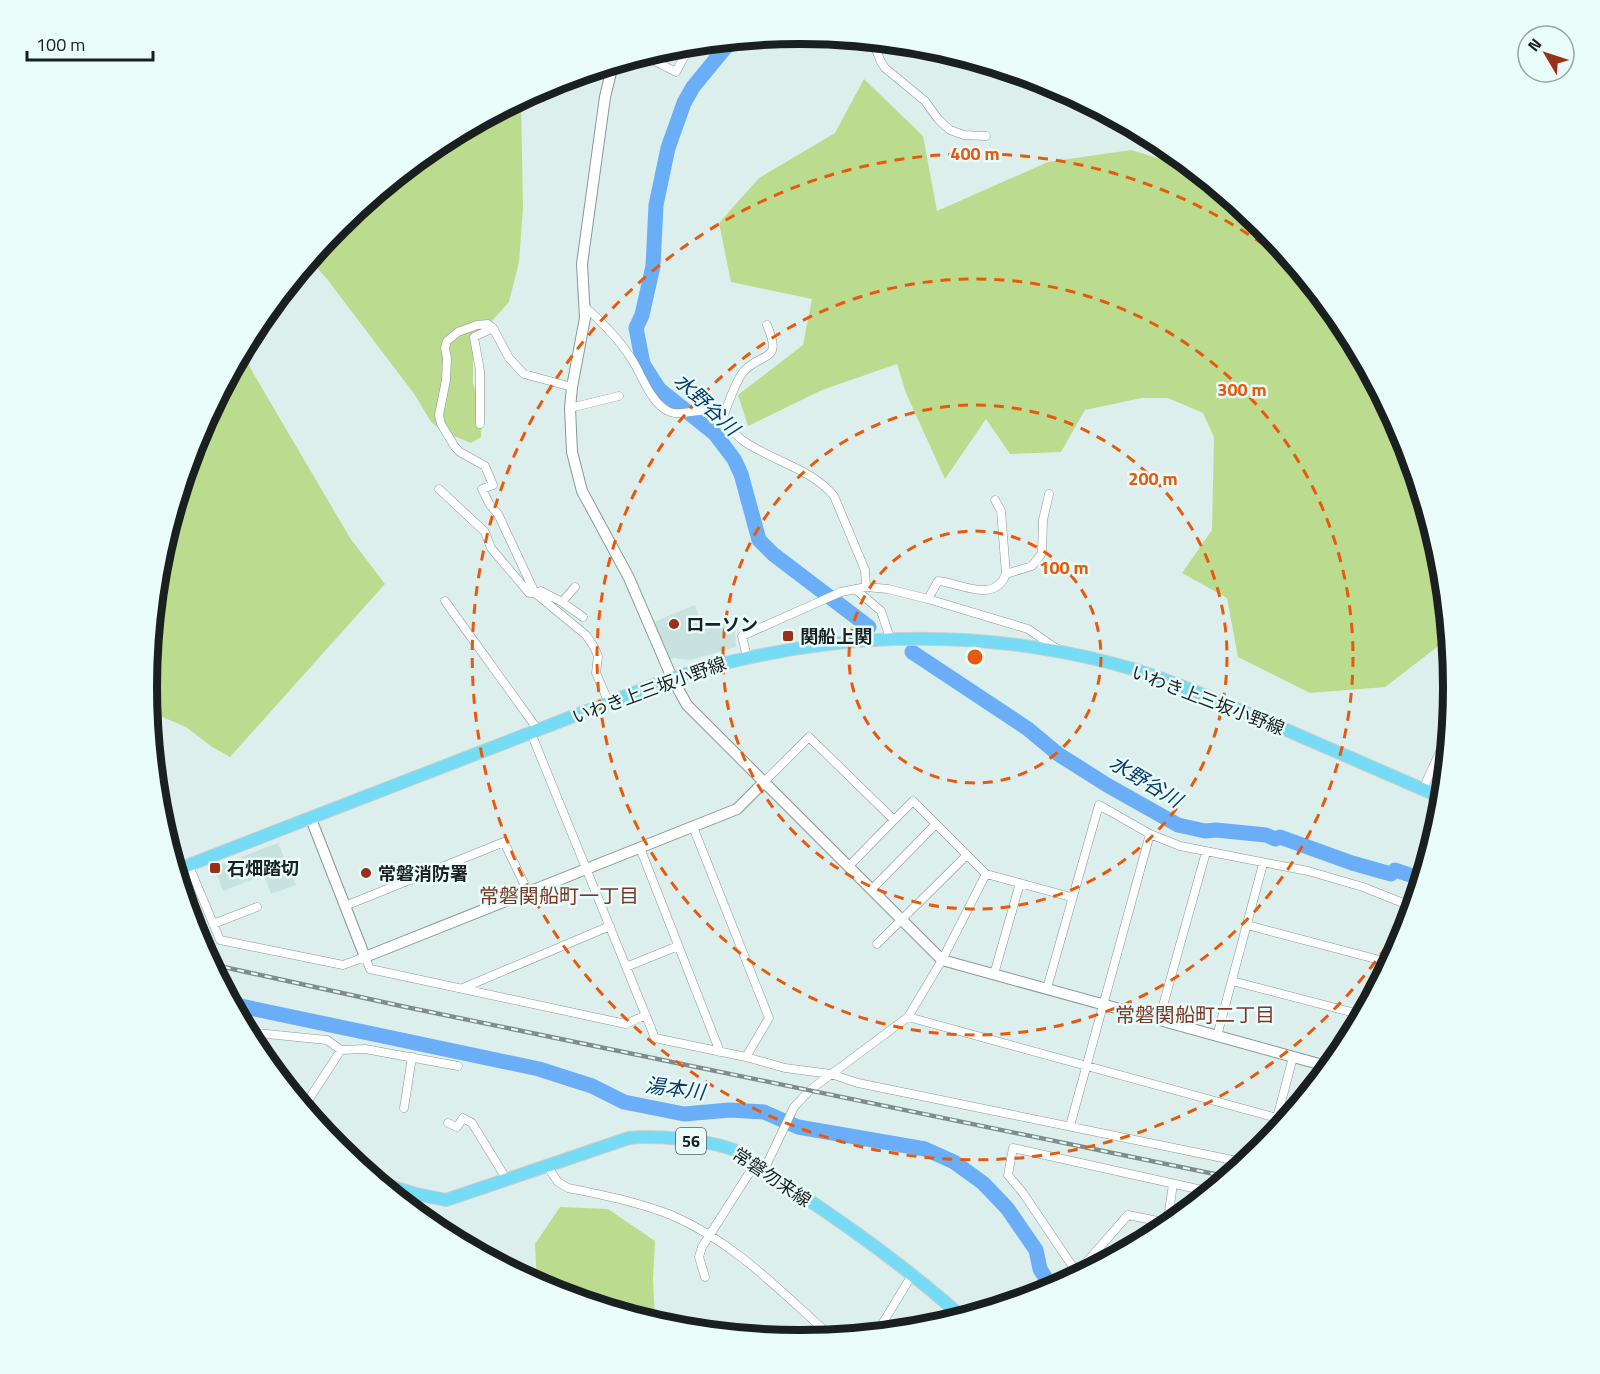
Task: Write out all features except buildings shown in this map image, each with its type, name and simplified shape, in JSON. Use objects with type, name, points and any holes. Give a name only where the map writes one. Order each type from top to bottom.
[{"type":"main road","name":"いわき上三坂小野線","points":[[183,868],[672,678],[747,657],[793,648],[866,639],[917,637],[983,641],[1061,652],[1115,664],[1194,690],[1434,794]]},
{"type":"main road","name":"常磐勿来線","points":[[396,1188],[446,1200],[613,1142],[642,1136],[725,1146],[760,1167],[912,1275],[955,1312]]},
{"type":"street","points":[[875,48],[885,68],[925,101],[938,119],[950,130],[964,135],[986,136]]},
{"type":"street","points":[[654,60],[676,72],[686,54]]},
{"type":"street","points":[[611,72],[605,97],[582,264],[584,332],[572,387],[570,408],[572,452],[582,491],[629,578],[672,678],[687,705],[942,960],[1321,1065]]},
{"type":"street","points":[[585,307],[614,334],[658,404],[670,412],[712,412],[722,419],[743,442],[811,477],[831,491],[865,570],[866,587]]},
{"type":"street","points":[[572,387],[524,374],[508,358],[493,328],[488,324],[477,325],[458,332],[447,341],[446,374],[439,415],[441,424],[455,447],[485,466],[493,485],[482,489],[490,505],[498,514],[535,593],[586,636],[594,647],[598,656],[596,673],[609,703]]},
{"type":"street","points":[[722,419],[745,371],[771,352],[773,341],[767,326]]},
{"type":"street","points":[[480,424],[480,371],[474,337],[493,328]]},
{"type":"street","points":[[570,408],[619,396]]},
{"type":"street","points":[[439,489],[485,532],[491,548],[529,593],[541,591],[583,617]]},
{"type":"street","points":[[1006,574],[1032,566],[1042,553],[1043,520],[1049,494]]},
{"type":"street","points":[[928,599],[938,581],[982,591],[999,585],[1006,574],[1001,511],[994,500]]},
{"type":"street","points":[[562,602],[575,587]]},
{"type":"street","points":[[747,657],[742,636],[841,592],[866,587],[888,589],[928,599],[1028,629],[1061,652]]},
{"type":"street","points":[[855,588],[881,611],[890,638]]},
{"type":"street","points":[[445,601],[535,732],[586,869],[655,1038],[746,1057],[785,1068],[831,1074],[858,1083],[1236,1160]]},
{"type":"street","points":[[189,866],[219,940],[343,965],[737,809],[809,737],[894,820]]},
{"type":"street","points":[[1423,789],[1440,752]]},
{"type":"street","points":[[849,866],[913,801],[986,874],[1071,897]]},
{"type":"street","points":[[1047,988],[1099,805],[1150,834],[1180,846],[1308,871],[1363,887],[1405,904]]},
{"type":"street","points":[[310,819],[370,969],[626,1024],[646,1015]]},
{"type":"street","points":[[872,889],[936,824]]},
{"type":"street","points":[[693,827],[769,1018],[746,1057]]},
{"type":"street","points":[[1070,1126],[1150,834]]},
{"type":"street","points":[[345,906],[504,842],[528,892]]},
{"type":"street","points":[[640,848],[720,1052]]},
{"type":"street","points":[[1159,1020],[1206,852]]},
{"type":"street","points":[[877,944],[967,855]]},
{"type":"street","points":[[1217,1036],[1263,864]]},
{"type":"street","points":[[705,1277],[700,1252],[779,1138],[794,1107],[810,1090],[908,1017],[942,960],[986,874]]},
{"type":"street","points":[[994,974],[1020,883]]},
{"type":"street","points":[[213,924],[256,907]]},
{"type":"street","points":[[1247,925],[1382,961]]},
{"type":"street","points":[[462,989],[610,926]]},
{"type":"street","points":[[626,967],[678,946]]},
{"type":"street","points":[[1232,981],[1355,1013]]},
{"type":"street","points":[[908,1017],[1277,1118],[1293,1057]]},
{"type":"street","points":[[258,1033],[327,1040],[341,1050],[365,1048],[458,1066]]},
{"type":"street","points":[[308,1102],[341,1050]]},
{"type":"street","points":[[404,1108],[412,1057]]},
{"type":"street","points":[[447,1123],[457,1127],[463,1118],[472,1123],[507,1180]]},
{"type":"street","points":[[1075,1269],[1023,1193],[1008,1175],[1013,1148],[1201,1190]]},
{"type":"street","points":[[547,1166],[558,1182],[568,1188],[658,1211],[710,1236],[761,1272],[824,1329]]},
{"type":"street","points":[[1169,1214],[1173,1184]]},
{"type":"street","points":[[1088,1263],[1128,1215],[1157,1222]]},
{"type":"street","points":[[881,1325],[912,1275]]},
{"type":"shaded area","points":[[695,605],[703,629],[734,621],[736,647],[690,660],[674,658],[669,660],[654,622]]},
{"type":"shaded area","points":[[278,843],[296,885],[271,894],[264,875],[223,891],[214,867]]},
{"type":"green space","points":[[864,79],[923,136],[937,211],[1048,162],[1131,150],[1171,162],[1199,182],[1255,232],[1311,295],[1335,329],[1377,402],[1395,441],[1422,520],[1438,603],[1442,643],[1385,687],[1310,693],[1238,657],[1227,598],[1182,573],[1212,530],[1214,437],[1203,413],[1168,398],[1142,398],[1085,410],[1061,452],[1010,454],[986,419],[945,479],[906,393],[897,364],[822,390],[748,426],[738,395],[803,345],[812,299],[731,282],[719,223],[759,178],[835,133]]},
{"type":"green space","points":[[521,107],[523,209],[519,262],[509,302],[482,332],[473,355],[473,383],[482,411],[481,437],[471,443],[444,432],[431,422],[415,395],[314,265],[376,203],[442,152]]},
{"type":"green space","points":[[246,359],[350,538],[385,584],[230,757],[212,747],[186,727],[158,715],[158,645],[162,603],[178,520],[191,480],[205,441]]},
{"type":"green space","points":[[560,1207],[608,1209],[655,1241],[655,1314],[593,1296],[536,1274],[535,1244]]},
{"type":"waterway","name":"水野谷川","points":[[725,48],[693,87],[684,103],[668,148],[656,205],[653,266],[642,315],[636,328],[643,364],[659,389],[715,434],[734,459],[741,474],[759,540],[773,554],[869,627]]},
{"type":"waterway","name":"水野谷川","points":[[912,652],[1028,729],[1058,754],[1178,825],[1205,831],[1266,835],[1275,839],[1280,837],[1352,863],[1391,874],[1395,870],[1415,877]]},
{"type":"waterway","name":"湯本川","points":[[241,1006],[539,1069],[592,1086],[624,1102],[684,1114],[730,1110],[764,1112],[798,1127],[925,1149],[954,1162],[983,1183],[1007,1208],[1036,1250],[1040,1269],[1048,1281]]},
{"type":"railway","points":[[220,966],[401,1006],[1219,1175]]},
{"type":"place","name":"ローソン","points":[[674,624]]},
{"type":"place","name":"関船上関","points":[[788,636]]},
{"type":"place","name":"石畑踏切","points":[[215,868]]},
{"type":"place","name":"常磐消防署","points":[[366,873]]},
{"type":"district","name":"常磐関船町一丁目","points":[[559,895]]},
{"type":"district","name":"常磐関船町二丁目","points":[[1195,1014]]}]
